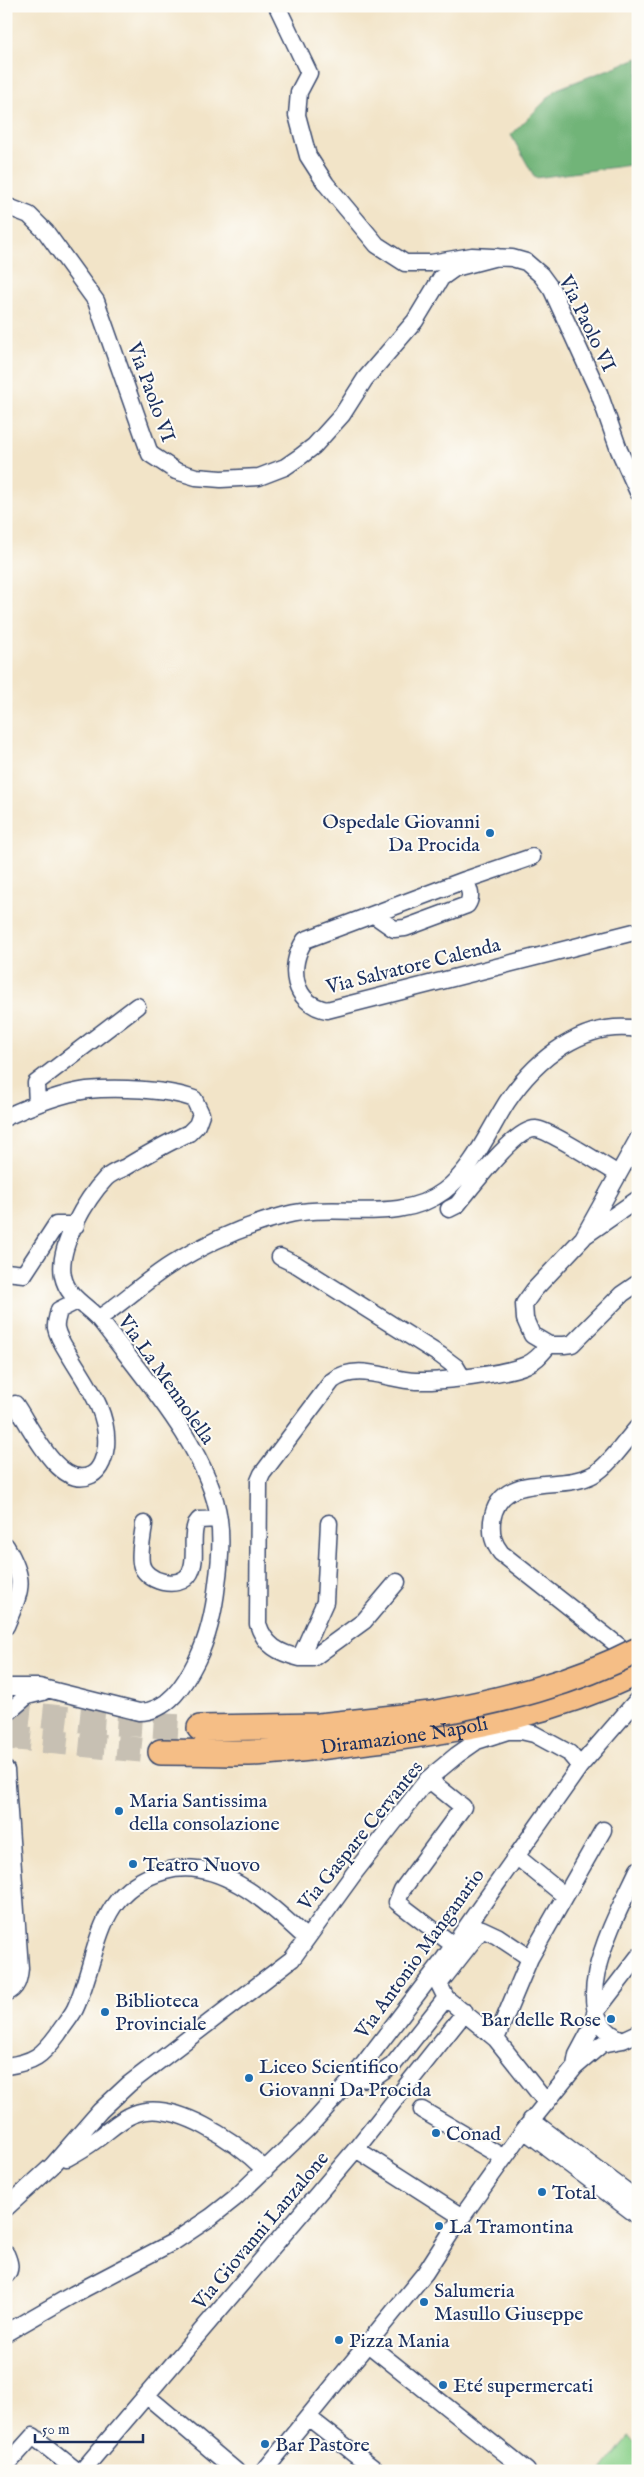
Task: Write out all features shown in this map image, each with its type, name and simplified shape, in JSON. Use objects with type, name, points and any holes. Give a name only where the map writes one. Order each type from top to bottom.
[{"type":"highway","name":"Diramazione Napoli","points":[[161,1752],[267,1751],[432,1723],[538,1691],[586,1674],[629,1648]]},
{"type":"highway","name":"Diramazione Napoli","points":[[200,1728],[432,1723],[476,1726],[524,1715],[584,1696],[638,1672]]},
{"type":"street","name":"Via Paolo VI","points":[[277,6],[309,73],[299,92],[297,115],[308,156],[326,184],[377,245],[405,263],[431,263],[472,256],[496,257],[526,262],[541,275],[552,290],[599,393],[619,450],[638,492]]},
{"type":"street","name":"Via Paolo VI","points":[[6,206],[29,215],[46,232],[96,301],[150,454],[176,471],[196,477],[221,479],[259,477],[285,467],[301,456],[314,446],[342,415],[365,379],[415,321],[441,278],[455,268],[496,257]]},
{"type":"street","points":[[466,880],[532,858]]},
{"type":"street","name":"Via Salvatore Calenda","points":[[374,916],[394,929],[405,928],[460,908],[470,900],[466,880],[374,916],[305,940],[299,949],[295,977],[297,987],[307,1002],[316,1008],[327,1010],[638,931]]},
{"type":"street","points":[[37,1103],[36,1083],[137,1006]]},
{"type":"street","points":[[99,1318],[171,1265],[211,1242],[272,1219],[302,1212],[410,1207],[443,1192],[457,1180],[508,1101],[527,1076],[547,1056],[578,1037],[592,1031],[620,1027],[638,1029]]},
{"type":"street","name":"Via La Mennolella","points":[[6,1117],[37,1103],[87,1090],[145,1090],[194,1099],[201,1114],[198,1125],[189,1133],[107,1177],[81,1213],[63,1261],[63,1276],[69,1291],[77,1301],[99,1318],[167,1410],[188,1443],[212,1493],[219,1519],[219,1573],[214,1613],[207,1640],[186,1680],[163,1705],[151,1712],[139,1712],[24,1686],[6,1688]]},
{"type":"street","points":[[449,1210],[457,1205],[515,1138],[530,1130],[544,1132],[618,1174]]},
{"type":"street","points":[[583,1238],[638,1139]]},
{"type":"street","points":[[638,1199],[583,1238],[534,1290],[524,1304],[528,1327],[539,1341],[549,1345],[572,1344],[622,1294],[638,1283]]},
{"type":"street","points":[[6,1272],[24,1274],[56,1225],[76,1225]]},
{"type":"street","points":[[280,1257],[297,1265],[425,1345],[456,1367],[462,1377]]},
{"type":"street","points":[[15,1404],[38,1441],[67,1475],[82,1478],[94,1473],[98,1468],[105,1449],[107,1436],[104,1422],[93,1393],[64,1346],[56,1328],[60,1310],[77,1301]]},
{"type":"street","points":[[397,1582],[364,1621],[313,1658],[300,1658],[285,1654],[263,1639],[258,1624],[259,1481],[262,1474],[326,1388],[337,1377],[359,1372],[415,1381],[462,1377],[526,1366],[538,1358],[549,1345]]},
{"type":"street","points":[[629,1648],[501,1553],[492,1536],[492,1525],[494,1511],[499,1501],[507,1493],[527,1485],[578,1480],[594,1474],[638,1427]]},
{"type":"street","points":[[144,1524],[141,1563],[144,1571],[150,1577],[160,1581],[177,1583],[188,1577],[194,1566],[196,1524],[199,1520],[219,1519]]},
{"type":"street","points":[[300,1658],[325,1602],[329,1523]]},
{"type":"street","points":[[6,1546],[18,1567],[20,1592],[6,1626]]},
{"type":"street","name":"Via La Mennolella","points":[[6,1714],[27,1696],[50,1691]]},
{"type":"street","name":"Via Antonio Manganario","points":[[6,2334],[74,2294],[175,2241],[236,2198],[307,2129],[353,2078],[441,1963],[452,1944],[580,1766],[638,1699]]},
{"type":"street","name":"Via Gaspare Cervantes","points":[[52,2166],[100,2111],[114,2098],[292,1959],[428,1779],[477,1741],[508,1731],[534,1734],[569,1752],[580,1766]]},
{"type":"street","points":[[6,1770],[20,1968],[16,1986],[12,1991],[6,1993]]},
{"type":"street","points":[[428,1779],[463,1808],[402,1890],[397,1902],[452,1944]]},
{"type":"street","points":[[496,2039],[530,1958],[603,1830]]},
{"type":"street","points":[[516,1856],[566,1896]]},
{"type":"street","points":[[6,2066],[27,2064],[44,2053],[75,2009],[103,1923],[116,1901],[127,1889],[140,1880],[171,1869],[198,1868],[212,1872],[232,1880],[248,1891],[306,1938]]},
{"type":"street","points":[[575,2066],[577,2055],[592,2027],[595,2013],[593,1997],[600,1959],[638,1870]]},
{"type":"street","points":[[530,1958],[498,1936],[482,1929],[439,1984],[446,1998],[496,2039],[546,2102]]},
{"type":"street","points":[[595,2013],[638,1957]]},
{"type":"street","points":[[353,2078],[373,2079],[393,2065],[446,1998]]},
{"type":"street","name":"Via Giovanni Lanzalone","points":[[82,2471],[356,2149],[465,2012]]},
{"type":"street","points":[[595,2013],[608,2034],[630,2036]]},
{"type":"street","points":[[264,2471],[425,2273],[462,2216],[504,2158],[575,2066],[602,2044],[630,2036]]},
{"type":"street","points":[[8,2202],[52,2166],[94,2142],[115,2125],[134,2114],[154,2110],[180,2116],[218,2135],[244,2150],[265,2170]]},
{"type":"street","points":[[422,2110],[504,2158]]},
{"type":"street","points":[[528,2125],[638,2200]]},
{"type":"street","points":[[528,2125],[638,2216]]},
{"type":"street","points":[[356,2149],[462,2216]]},
{"type":"street","points":[[6,2254],[10,2264],[9,2272],[6,2275]]},
{"type":"street","points":[[368,2344],[527,2471]]},
{"type":"street","points":[[147,2396],[236,2471]]},
{"type":"street","points":[[308,2417],[377,2471]]},
{"type":"street","points":[[6,2466],[33,2436],[77,2471]]},
{"type":"green space","points":[[638,58],[638,164],[535,178],[511,135],[557,89]]},
{"type":"green space","points":[[629,2437],[638,2444],[638,2471],[602,2471]]},
{"type":"tunnel","points":[[6,1712],[100,1722],[200,1728]]},
{"type":"tunnel","points":[[6,1737],[161,1752]]},
{"type":"place","name":"Ospedale Giovanni Da Procida","points":[[490,833]]},
{"type":"place","name":"Maria Santissima della consolazione","points":[[119,1811]]},
{"type":"place","name":"Teatro Nuovo","points":[[133,1864]]},
{"type":"place","name":"Biblioteca Provinciale","points":[[105,2012]]},
{"type":"place","name":"Bar delle Rose","points":[[611,2019]]},
{"type":"place","name":"Liceo Scientifico Giovanni Da Procida","points":[[249,2078]]},
{"type":"place","name":"Conad","points":[[436,2133]]},
{"type":"place","name":"Total","points":[[542,2192]]},
{"type":"place","name":"La Tramontina","points":[[439,2226]]},
{"type":"place","name":"Salumeria Masullo Giuseppe","points":[[424,2302]]},
{"type":"place","name":"Pizza Mania","points":[[339,2340]]},
{"type":"place","name":"Eté supermercati","points":[[443,2385]]},
{"type":"place","name":"Bar Pastore","points":[[265,2444]]}]
